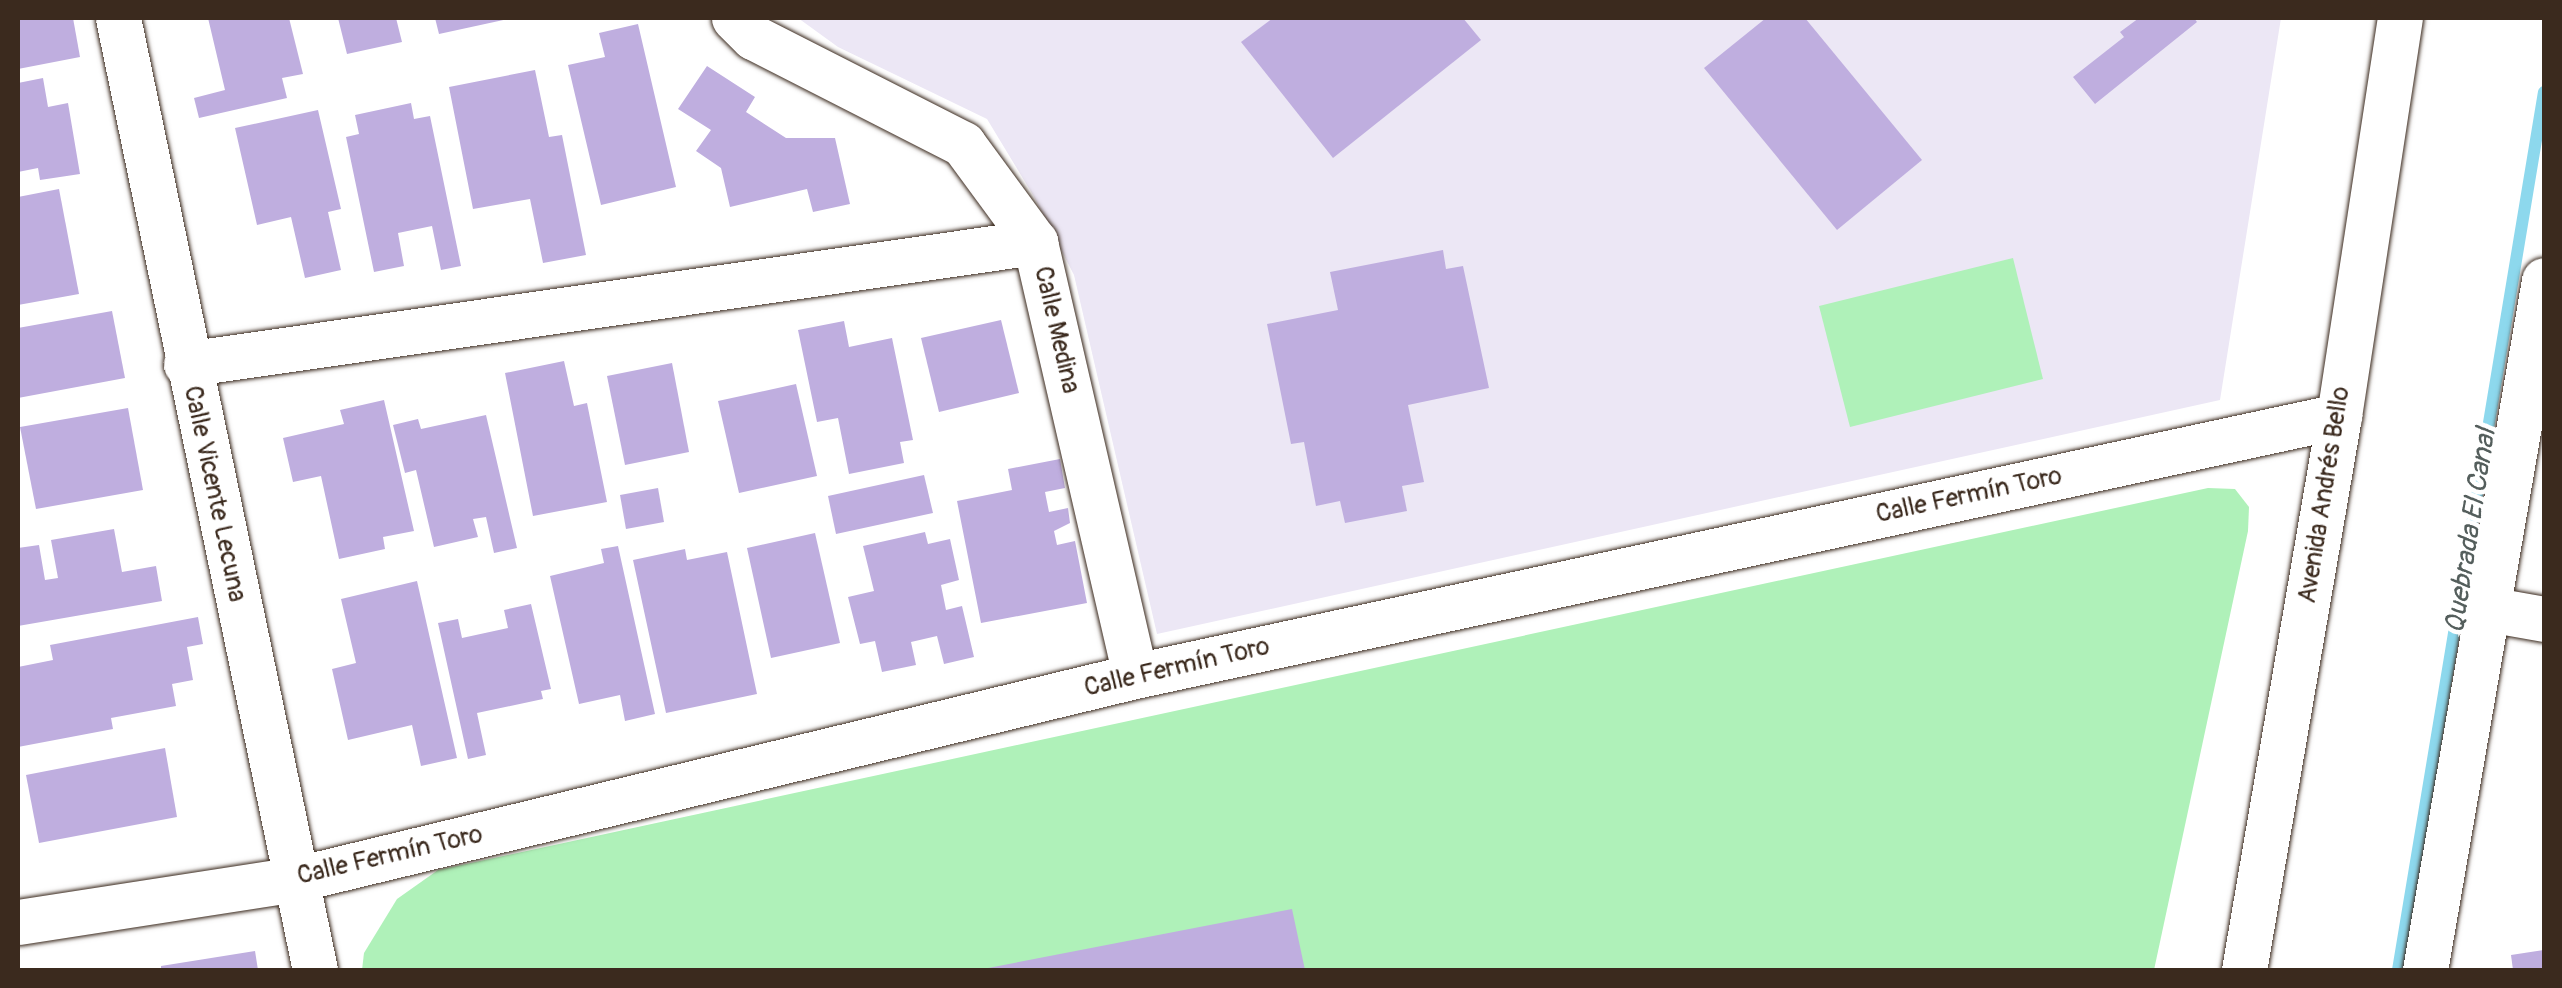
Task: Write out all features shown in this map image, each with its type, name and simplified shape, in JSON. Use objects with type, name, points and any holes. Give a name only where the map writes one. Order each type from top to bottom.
[{"type":"street","name":"Calle Vicente Lecuna","points":[[118,18],[186,364],[315,970]]},
{"type":"street","name":"Calle Medina","points":[[734,18],[753,37],[963,144],[1035,242],[1136,676]]},
{"type":"street","name":"Avenida Andrés Bello","points":[[2244,970],[2339,416],[2400,18]]},
{"type":"street","points":[[186,364],[1035,242]]},
{"type":"street","points":[[2425,970],[2544,280]]},
{"type":"street","name":"Calle Fermín Toro","points":[[18,922],[297,879],[1136,676],[2339,416]]},
{"type":"street","points":[[2488,609],[2544,619]]},
{"type":"shaded area","points":[[798,18],[2281,18],[2220,400],[1157,634],[1074,275],[1033,195],[987,119],[838,47]]},
{"type":"green space","points":[[2013,258],[2043,379],[1850,427],[1819,306]]},
{"type":"green space","points":[[2208,488],[2235,489],[2249,507],[2248,531],[2154,970],[362,970],[364,953],[397,899],[438,870]]},
{"type":"building","points":[[18,18],[73,18],[80,57],[18,69]]},
{"type":"building","points":[[208,18],[289,18],[303,74],[282,78],[287,98],[199,118],[194,98],[225,90]]},
{"type":"building","points":[[338,18],[396,18],[402,42],[347,54]]},
{"type":"building","points":[[435,18],[508,18],[508,19],[439,34]]},
{"type":"building","points":[[1273,18],[1463,18],[1481,40],[1333,158],[1241,42]]},
{"type":"building","points":[[1766,18],[1805,18],[1922,160],[1837,230],[1704,68]]},
{"type":"building","points":[[2139,18],[2194,18],[2197,22],[2095,104],[2073,77],[2124,37],[2120,32]]},
{"type":"building","points":[[638,24],[676,187],[601,205],[568,65],[605,57],[599,33]]},
{"type":"building","points":[[707,66],[755,97],[746,112],[786,138],[835,138],[850,204],[813,212],[807,189],[730,207],[721,168],[696,151],[711,130],[678,109]]},
{"type":"building","points":[[535,70],[549,137],[562,135],[586,255],[543,263],[530,199],[473,209],[449,87]]},
{"type":"building","points":[[43,78],[48,107],[68,103],[80,174],[40,180],[38,168],[18,172],[18,83]]},
{"type":"building","points":[[411,103],[414,119],[430,116],[461,266],[441,270],[432,226],[398,233],[404,266],[374,272],[346,137],[359,134],[355,115]]},
{"type":"building","points":[[318,110],[341,209],[328,212],[341,270],[305,278],[291,217],[257,225],[235,128]]},
{"type":"building","points":[[59,189],[79,294],[18,305],[18,197]]},
{"type":"building","points":[[1443,250],[1446,269],[1463,266],[1489,388],[1408,405],[1424,482],[1402,486],[1407,511],[1345,523],[1340,501],[1316,506],[1304,442],[1291,444],[1267,324],[1338,310],[1330,272]]},
{"type":"building","points":[[112,311],[125,378],[18,398],[18,328]]},
{"type":"building","points":[[1001,320],[1019,393],[939,412],[921,338]]},
{"type":"building","points":[[844,321],[849,347],[892,338],[913,440],[900,442],[904,463],[849,474],[838,418],[817,422],[798,330]]},
{"type":"building","points":[[564,361],[574,406],[587,403],[607,502],[533,516],[505,373]]},
{"type":"building","points":[[672,363],[689,452],[625,465],[607,376]]},
{"type":"building","points":[[796,384],[817,476],[739,493],[718,401]]},
{"type":"building","points":[[384,400],[414,531],[383,537],[385,549],[339,559],[321,476],[293,482],[283,438],[344,424],[340,410]]},
{"type":"building","points":[[128,408],[143,490],[36,509],[20,427]]},
{"type":"building","points":[[486,415],[517,548],[494,553],[486,517],[473,519],[478,537],[434,547],[416,470],[405,473],[393,425],[418,419],[421,429]]},
{"type":"building","points":[[1060,459],[1065,488],[1045,492],[1049,512],[1068,508],[1070,523],[1054,531],[1057,545],[1075,541],[1087,603],[981,623],[957,501],[1012,490],[1008,469]]},
{"type":"building","points":[[924,475],[933,513],[836,534],[828,496]]},
{"type":"building","points":[[658,488],[664,522],[626,529],[620,495]]},
{"type":"building","points":[[114,529],[122,572],[156,566],[162,601],[18,626],[18,548],[39,545],[45,580],[58,578],[51,540]]},
{"type":"building","points":[[925,532],[928,544],[950,539],[959,580],[941,585],[946,610],[962,606],[974,657],[944,664],[937,636],[911,642],[916,665],[882,672],[875,641],[860,644],[848,597],[874,591],[863,546]]},
{"type":"building","points":[[815,533],[840,643],[771,658],[747,548]]},
{"type":"building","points":[[618,546],[655,714],[625,721],[620,695],[579,704],[550,576],[604,563],[601,549]]},
{"type":"building","points":[[685,549],[687,560],[727,552],[757,694],[666,713],[633,560]]},
{"type":"building","points":[[417,581],[457,758],[421,766],[412,725],[348,740],[332,669],[356,663],[341,599]]},
{"type":"building","points":[[531,604],[551,689],[541,691],[543,699],[477,713],[486,755],[468,759],[438,623],[458,619],[462,638],[508,628],[504,610]]},
{"type":"building","points":[[198,617],[203,644],[187,647],[193,680],[172,684],[176,706],[111,718],[113,729],[18,747],[18,667],[53,660],[50,645]]},
{"type":"building","points":[[165,748],[177,817],[39,843],[26,775]]},
{"type":"building","points":[[1292,909],[1305,970],[983,970],[983,969]]},
{"type":"building","points":[[2544,950],[2544,970],[2513,970],[2511,955]]},
{"type":"building","points":[[255,951],[258,970],[161,970],[161,966]]},
{"type":"waterway","name":"Quebrada El Canal","points":[[2398,970],[2544,92]]}]
